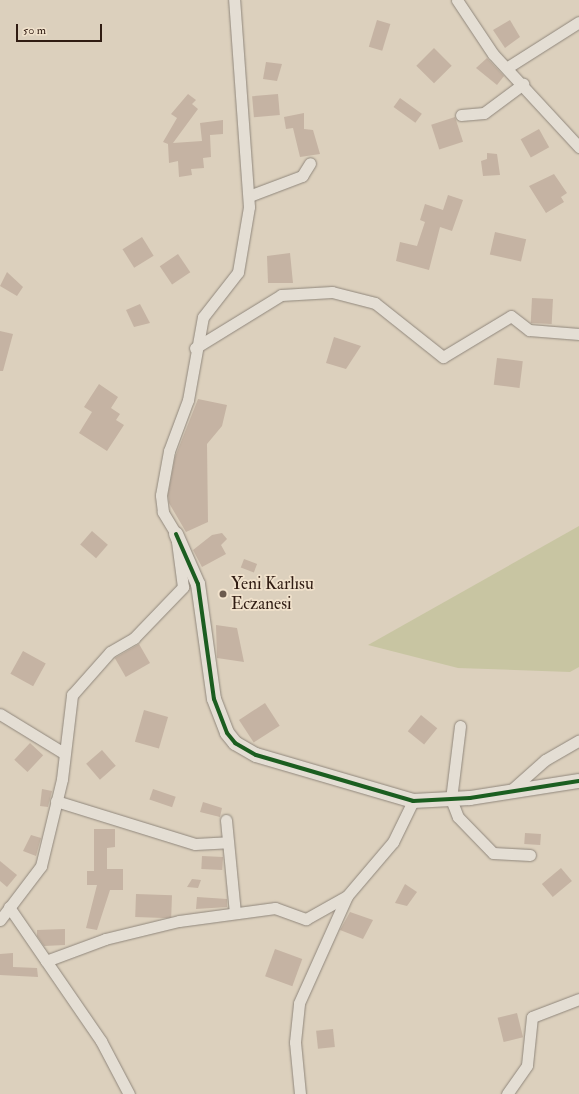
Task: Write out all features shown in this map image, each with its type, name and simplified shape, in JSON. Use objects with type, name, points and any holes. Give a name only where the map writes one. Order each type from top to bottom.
[{"type":"street","points":[[234,0],[249,196],[238,272],[203,317],[195,348],[188,400],[169,451],[161,495],[163,512],[176,534],[198,584],[214,699],[227,732],[235,743],[256,755],[413,801],[451,799],[579,781]]},
{"type":"street","points":[[457,0],[493,54],[508,67],[579,146]]},
{"type":"street","points":[[508,67],[579,22]]},
{"type":"street","points":[[461,115],[484,113],[523,84]]},
{"type":"street","points":[[249,196],[302,176],[310,163]]},
{"type":"street","points":[[195,348],[281,295],[332,292],[375,303],[443,357],[511,316],[529,330],[579,334]]},
{"type":"street","points":[[0,920],[41,866],[56,801],[62,752],[72,695],[110,652],[134,638],[183,587],[176,534]]},
{"type":"street","points":[[0,714],[62,752]]},
{"type":"street","points":[[460,726],[451,799],[458,817],[493,853],[530,855]]},
{"type":"street","points":[[509,792],[545,760],[579,740]]},
{"type":"street","points":[[56,801],[195,844],[228,842]]},
{"type":"street","points":[[300,1094],[296,1042],[299,1003],[346,896],[393,842],[413,801]]},
{"type":"street","points":[[226,820],[235,913]]},
{"type":"street","points":[[46,961],[105,939],[179,921],[275,908],[306,919],[346,896]]},
{"type":"street","points":[[9,907],[101,1041],[129,1094]]},
{"type":"street","points":[[507,1094],[527,1065],[532,1017],[579,999]]},
{"type":"shaded area","points":[[579,526],[579,667],[570,672],[458,668],[368,645]]},
{"type":"building","points":[[377,20],[390,24],[382,51],[369,47]]},
{"type":"building","points":[[510,20],[520,37],[505,48],[493,30]]},
{"type":"building","points":[[434,48],[452,66],[434,83],[416,66]]},
{"type":"building","points":[[487,58],[504,76],[497,85],[476,68]]},
{"type":"building","points":[[266,62],[282,64],[277,81],[263,79]]},
{"type":"building","points":[[188,94],[196,100],[192,104],[198,109],[173,143],[202,141],[200,123],[223,120],[223,134],[210,135],[211,157],[203,158],[204,168],[191,169],[192,175],[179,177],[178,161],[169,163],[168,144],[163,142],[177,118],[171,114]]},
{"type":"building","points":[[278,94],[280,115],[254,117],[252,96]]},
{"type":"building","points":[[400,98],[422,114],[415,123],[394,107]]},
{"type":"building","points":[[304,113],[304,129],[313,130],[320,154],[300,157],[293,128],[286,129],[284,117]]},
{"type":"building","points":[[455,117],[463,142],[439,149],[431,125]]},
{"type":"building","points":[[539,129],[549,147],[531,158],[521,139]]},
{"type":"building","points":[[487,153],[497,154],[500,175],[483,176],[481,161],[487,159]]},
{"type":"building","points":[[554,174],[567,193],[561,197],[564,202],[546,213],[529,186]]},
{"type":"building","points":[[448,195],[463,200],[452,231],[440,227],[429,270],[396,261],[400,242],[417,246],[425,222],[420,220],[425,204],[443,210]]},
{"type":"building","points":[[495,232],[526,239],[521,262],[490,254]]},
{"type":"building","points":[[142,237],[154,256],[134,268],[122,249]]},
{"type":"building","points":[[290,253],[293,283],[268,283],[267,256]]},
{"type":"building","points":[[178,254],[190,272],[172,285],[160,266]]},
{"type":"building","points":[[7,272],[23,287],[17,296],[0,286]]},
{"type":"building","points":[[532,298],[553,299],[552,324],[531,323]]},
{"type":"building","points":[[140,304],[150,323],[134,327],[126,310]]},
{"type":"building","points":[[0,331],[13,334],[3,371],[0,371]]},
{"type":"building","points":[[334,337],[361,346],[346,369],[326,363]]},
{"type":"building","points":[[497,358],[523,361],[520,388],[494,385]]},
{"type":"building","points":[[99,384],[118,397],[111,408],[120,414],[116,420],[124,425],[107,451],[79,433],[92,412],[84,407]]},
{"type":"building","points":[[198,399],[227,405],[222,426],[207,444],[208,522],[186,532],[169,503],[168,494],[175,457]]},
{"type":"building","points":[[92,531],[108,545],[96,558],[80,545]]},
{"type":"building","points":[[222,533],[227,539],[221,545],[226,554],[202,567],[193,550],[212,535]]},
{"type":"building","points":[[244,559],[257,564],[254,572],[241,567]]},
{"type":"building","points":[[216,625],[237,628],[244,662],[217,658]]},
{"type":"building","points":[[139,644],[150,663],[126,677],[115,658]]},
{"type":"building","points":[[23,651],[46,664],[33,686],[10,674]]},
{"type":"building","points":[[265,703],[280,726],[254,743],[239,720]]},
{"type":"building","points":[[144,710],[168,717],[159,749],[135,742]]},
{"type":"building","points":[[421,715],[437,728],[424,745],[408,731]]},
{"type":"building","points":[[30,743],[43,755],[27,772],[14,760]]},
{"type":"building","points":[[102,750],[116,766],[100,780],[86,764]]},
{"type":"building","points":[[42,789],[52,791],[48,807],[40,806]]},
{"type":"building","points":[[153,789],[176,797],[172,807],[149,799]]},
{"type":"building","points":[[203,802],[222,808],[220,817],[200,812]]},
{"type":"building","points":[[94,829],[115,829],[115,847],[107,848],[107,869],[123,869],[123,890],[110,890],[97,930],[86,928],[97,885],[87,885],[87,871],[94,871]]},
{"type":"building","points":[[525,833],[541,834],[540,845],[524,844]]},
{"type":"building","points":[[31,835],[41,838],[36,856],[23,851]]},
{"type":"building","points":[[202,856],[223,857],[222,870],[201,869]]},
{"type":"building","points":[[0,861],[17,875],[7,887],[0,881]]},
{"type":"building","points":[[561,868],[572,881],[553,897],[542,884]]},
{"type":"building","points":[[192,879],[201,880],[198,888],[187,887]]},
{"type":"building","points":[[405,884],[417,892],[407,906],[395,903]]},
{"type":"building","points":[[136,894],[172,895],[171,918],[135,917]]},
{"type":"building","points":[[197,897],[227,899],[227,907],[196,909]]},
{"type":"building","points":[[350,912],[373,920],[363,939],[340,930]]},
{"type":"building","points":[[65,929],[65,945],[44,946],[37,936],[37,930]]},
{"type":"building","points":[[275,949],[302,959],[292,986],[265,976]]},
{"type":"building","points":[[13,953],[13,967],[37,968],[38,977],[0,975],[0,954]]},
{"type":"building","points":[[517,1013],[523,1037],[504,1042],[498,1018]]},
{"type":"building","points":[[333,1029],[335,1047],[318,1049],[316,1031]]},
{"type":"cycle path","points":[[176,534],[198,584],[214,699],[227,733],[235,743],[256,755],[413,801],[470,798],[579,781]]},
{"type":"place","name":"Yeni Karlısu Eczanesi","points":[[223,594]]}]
